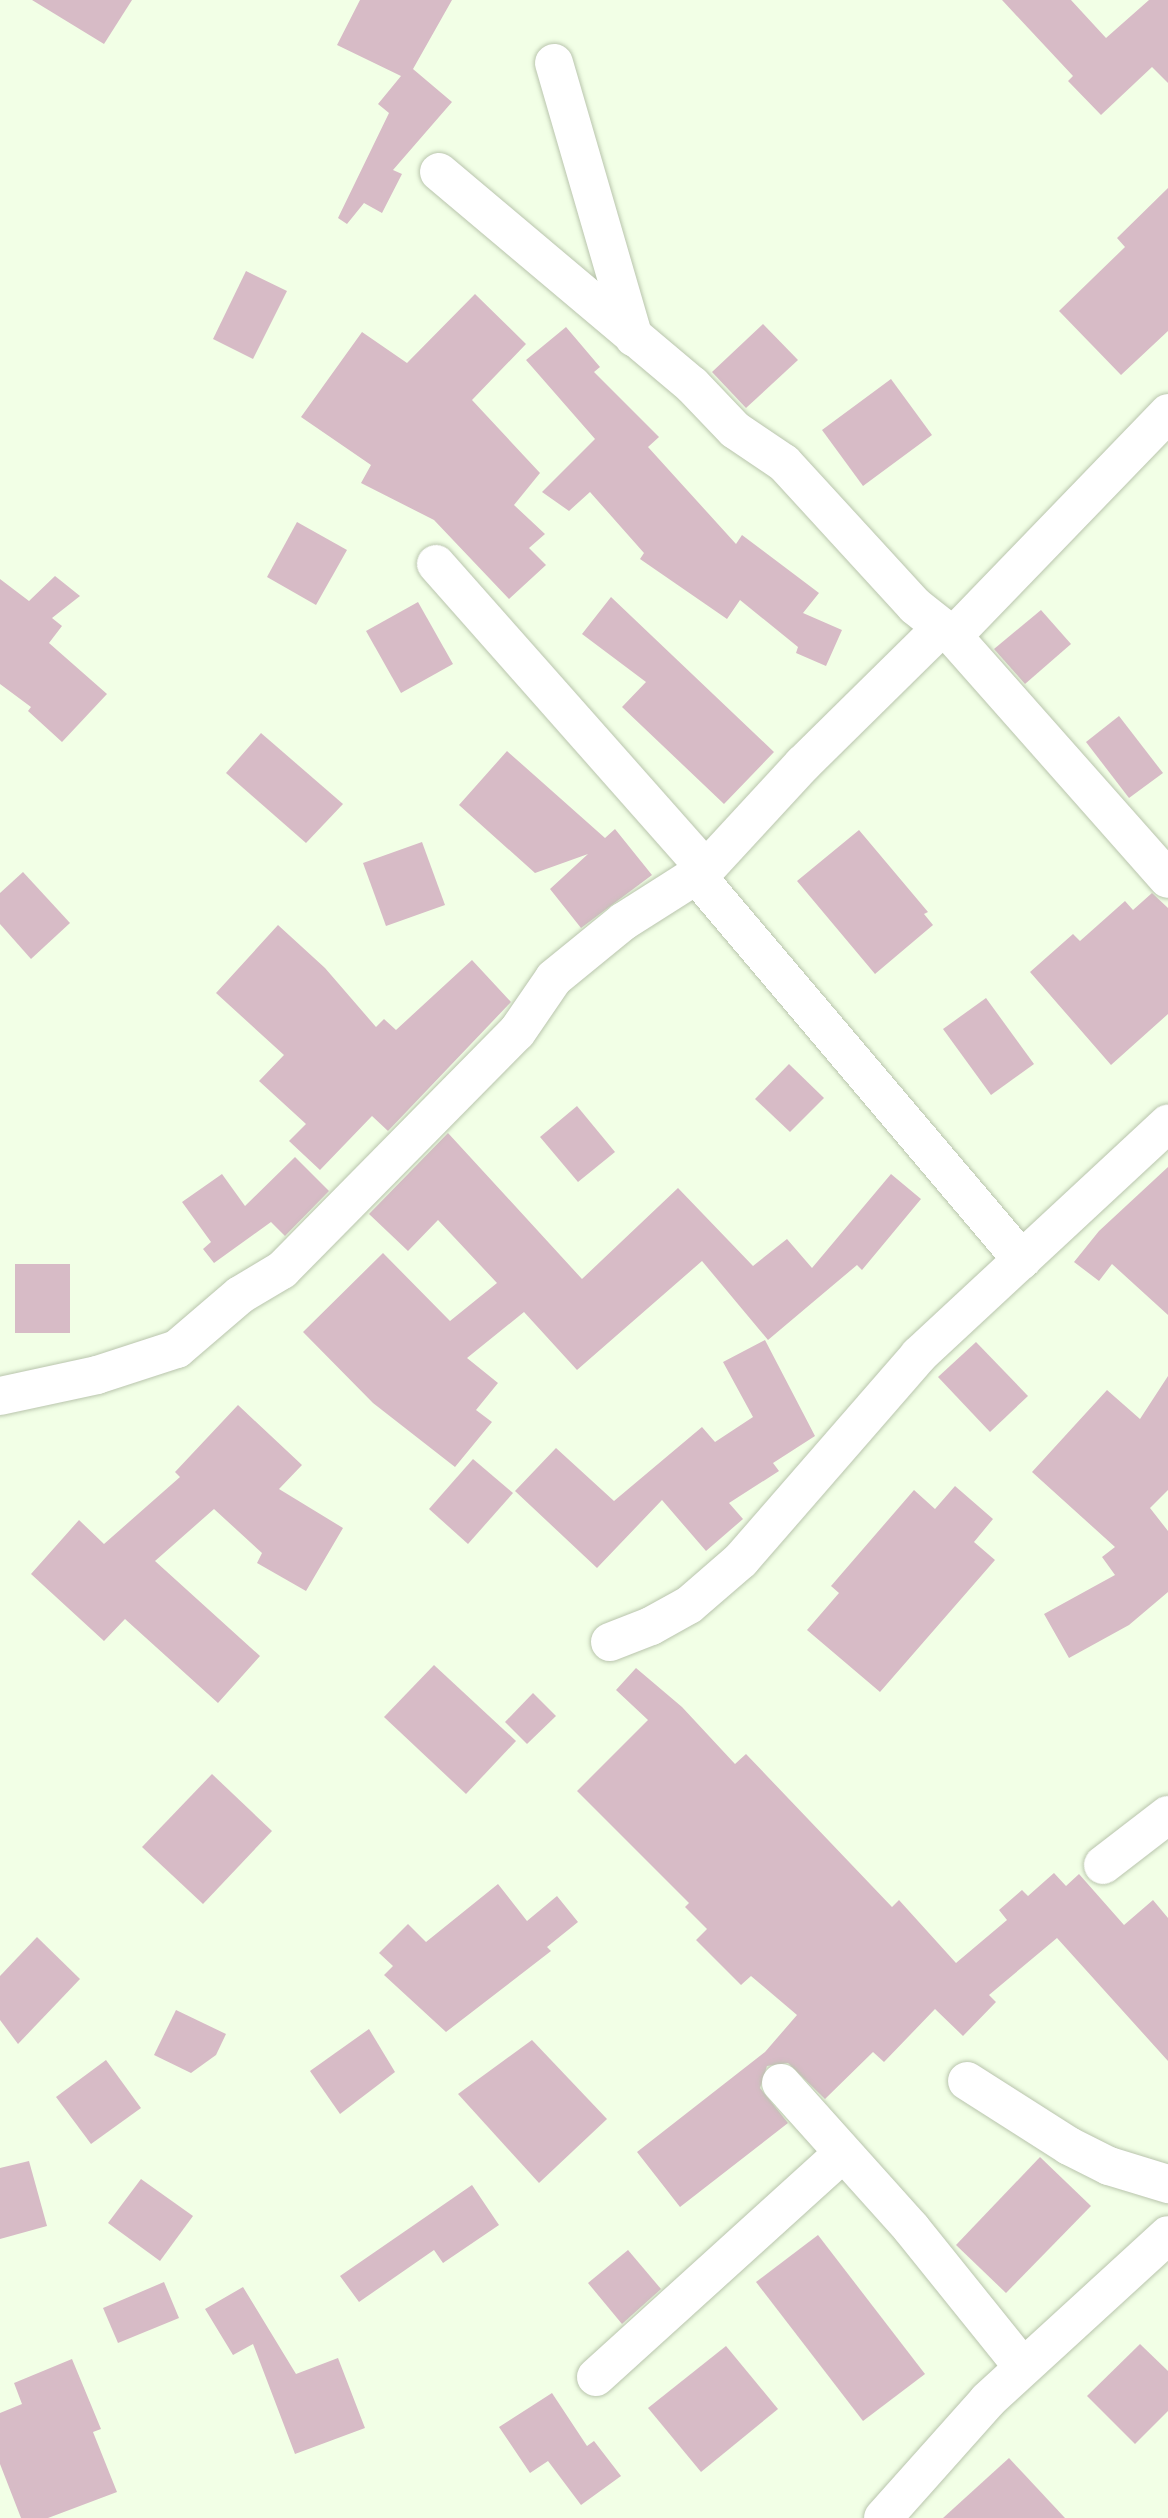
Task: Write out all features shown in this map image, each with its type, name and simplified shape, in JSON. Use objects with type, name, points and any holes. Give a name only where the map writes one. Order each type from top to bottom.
[{"type":"street","points":[[554,63],[635,340]]},
{"type":"street","points":[[439,172],[590,296],[635,340],[692,385],[735,430],[783,463],[915,606],[948,631],[1168,879]]},
{"type":"street","points":[[0,1396],[97,1375],[177,1349],[240,1295],[282,1270],[517,1032],[554,978],[624,921],[701,873],[803,764],[948,631],[1168,413]]},
{"type":"street","points":[[436,564],[701,873],[1022,1260]]},
{"type":"street","points":[[610,1642],[652,1626],[689,1605],[741,1560],[919,1354],[1168,1125]]},
{"type":"street","points":[[1103,1865],[1168,1815]]},
{"type":"street","points":[[967,2081],[1069,2146],[1109,2166],[1168,2185]]},
{"type":"street","points":[[781,2083],[844,2153],[1022,2366]]},
{"type":"street","points":[[596,2377],[844,2153]]},
{"type":"street","points":[[883,2518],[1022,2366],[1168,2235]]},
{"type":"building","points":[[32,0],[132,0],[104,44]]},
{"type":"building","points":[[360,0],[452,0],[413,69],[452,102],[393,170],[402,174],[382,213],[364,203],[347,224],[338,218],[389,113],[378,104],[401,76],[337,45]]},
{"type":"building","points":[[1002,0],[1071,0],[1106,38],[1149,0],[1168,0],[1168,83],[1152,67],[1101,115],[1068,81],[1073,76]]},
{"type":"building","points":[[1168,188],[1168,331],[1121,375],[1059,311],[1125,247],[1117,238]]},
{"type":"building","points":[[246,271],[287,291],[253,359],[213,339]]},
{"type":"building","points":[[475,294],[526,344],[472,400],[540,473],[514,505],[545,534],[529,548],[546,565],[509,599],[434,520],[361,483],[371,465],[301,417],[362,332],[407,363]]},
{"type":"building","points":[[763,324],[798,360],[746,408],[712,372]]},
{"type":"building","points":[[566,327],[600,367],[594,372],[659,437],[648,447],[736,544],[742,535],[819,593],[803,613],[842,630],[826,666],[796,653],[798,647],[740,600],[727,619],[640,559],[644,553],[590,492],[569,511],[542,492],[595,439],[526,360]]},
{"type":"building","points":[[891,379],[932,435],[863,486],[822,430]]},
{"type":"building","points":[[297,522],[347,550],[316,605],[267,577]]},
{"type":"building","points":[[55,576],[80,596],[52,618],[62,626],[49,643],[107,694],[62,742],[28,711],[31,707],[0,684],[0,579],[29,601]]},
{"type":"building","points":[[611,597],[774,752],[724,804],[622,707],[646,682],[582,634]]},
{"type":"building","points":[[418,602],[453,664],[401,693],[366,631]]},
{"type":"building","points":[[1041,610],[1071,644],[1025,684],[994,649]]},
{"type":"building","points":[[1119,716],[1163,773],[1129,798],[1086,742]]},
{"type":"building","points":[[261,733],[343,804],[306,843],[226,773]]},
{"type":"building","points":[[507,751],[605,838],[615,829],[652,875],[581,928],[550,889],[588,854],[535,873],[459,805]]},
{"type":"building","points":[[859,830],[928,912],[924,914],[933,925],[875,974],[797,881]]},
{"type":"building","points":[[422,842],[445,905],[386,926],[363,863]]},
{"type":"building","points":[[23,872],[70,923],[31,959],[0,924],[0,893]]},
{"type":"building","points":[[1152,893],[1168,908],[1168,1014],[1111,1065],[1030,972],[1073,934],[1080,941],[1125,901],[1133,910]]},
{"type":"building","points":[[278,925],[325,968],[376,1027],[384,1019],[396,1030],[472,960],[511,1002],[388,1131],[372,1116],[320,1170],[289,1141],[306,1124],[259,1081],[284,1055],[216,993]]},
{"type":"building","points":[[986,998],[1034,1064],[991,1095],[943,1029]]},
{"type":"building","points":[[789,1064],[824,1098],[790,1132],[755,1099]]},
{"type":"building","points":[[577,1106],[615,1152],[578,1182],[540,1137]]},
{"type":"building","points":[[448,1133],[582,1279],[678,1188],[753,1266],[787,1239],[812,1268],[891,1174],[921,1199],[862,1270],[857,1265],[768,1340],[702,1261],[577,1370],[524,1312],[467,1358],[498,1383],[476,1410],[492,1422],[455,1467],[373,1403],[303,1332],[383,1253],[450,1321],[497,1283],[438,1220],[408,1251],[369,1214]]},
{"type":"building","points":[[295,1157],[329,1191],[285,1236],[271,1222],[214,1263],[203,1249],[211,1242],[182,1202],[222,1174],[245,1206]]},
{"type":"building","points":[[1168,1167],[1168,1315],[1112,1264],[1099,1281],[1074,1262],[1099,1231]]},
{"type":"building","points":[[15,1264],[70,1264],[70,1333],[15,1333]]},
{"type":"building","points":[[765,1340],[815,1436],[773,1463],[779,1471],[729,1503],[743,1519],[706,1551],[662,1500],[597,1568],[515,1491],[556,1448],[614,1501],[702,1427],[715,1442],[753,1417],[723,1362]]},
{"type":"building","points":[[976,1342],[1028,1396],[990,1432],[938,1377]]},
{"type":"building","points":[[1168,1376],[1168,1490],[1150,1508],[1168,1531],[1168,1592],[1129,1625],[1069,1658],[1044,1614],[1115,1575],[1102,1557],[1115,1547],[1032,1472],[1107,1390],[1140,1419]]},
{"type":"building","points":[[238,1405],[302,1465],[279,1489],[343,1528],[306,1591],[257,1563],[262,1553],[214,1509],[155,1561],[260,1656],[218,1703],[125,1619],[104,1641],[31,1574],[79,1520],[104,1544],[180,1477],[175,1472]]},
{"type":"building","points":[[473,1459],[513,1493],[468,1544],[429,1509]]},
{"type":"building","points":[[955,1486],[993,1519],[974,1542],[995,1560],[880,1692],[807,1630],[839,1593],[831,1586],[914,1490],[935,1509]]},
{"type":"building","points":[[434,1665],[516,1741],[466,1794],[384,1717]]},
{"type":"building","points":[[636,1668],[682,1707],[735,1764],[746,1754],[892,1907],[899,1900],[956,1963],[1007,1920],[999,1910],[1022,1890],[1028,1896],[1054,1873],[1066,1886],[1079,1874],[1124,1925],[1153,1900],[1168,1918],[1168,2061],[1057,1938],[989,1995],[996,2002],[963,2036],[935,2009],[884,2062],[873,2052],[825,2099],[788,2063],[767,2066],[760,2088],[788,2123],[680,2207],[637,2152],[765,2052],[797,2015],[751,1976],[741,1985],[696,1940],[707,1929],[685,1907],[689,1903],[577,1791],[648,1720],[616,1690]]},
{"type":"building","points":[[533,1693],[556,1716],[527,1744],[505,1722]]},
{"type":"building","points":[[212,1774],[272,1831],[203,1904],[142,1847]]},
{"type":"building","points":[[498,1884],[527,1921],[557,1896],[578,1922],[547,1947],[551,1951],[446,2032],[384,1975],[393,1966],[379,1953],[408,1924],[426,1942]]},
{"type":"building","points":[[37,1937],[80,1979],[18,2044],[0,2020],[0,1976]]},
{"type":"building","points":[[176,2010],[226,2034],[216,2055],[191,2073],[154,2055]]},
{"type":"building","points":[[369,2029],[395,2072],[340,2114],[310,2071]]},
{"type":"building","points":[[532,2040],[607,2119],[539,2183],[458,2094]]},
{"type":"building","points":[[106,2060],[141,2108],[91,2144],[56,2097]]},
{"type":"building","points":[[1040,2157],[1091,2206],[1006,2293],[956,2245]]},
{"type":"building","points":[[29,2161],[47,2226],[0,2239],[0,2168]]},
{"type":"building","points":[[141,2179],[193,2216],[160,2261],[108,2223]]},
{"type":"building","points":[[472,2185],[499,2225],[443,2263],[434,2250],[359,2302],[340,2276]]},
{"type":"building","points":[[818,2235],[925,2374],[863,2421],[756,2282]]},
{"type":"building","points":[[628,2250],[661,2289],[622,2324],[588,2283]]},
{"type":"building","points":[[164,2282],[179,2318],[118,2343],[103,2308]]},
{"type":"building","points":[[243,2287],[296,2374],[338,2358],[365,2428],[295,2454],[253,2344],[233,2355],[205,2309]]},
{"type":"building","points":[[1140,2344],[1168,2371],[1168,2411],[1135,2444],[1087,2396]]},
{"type":"building","points":[[726,2346],[778,2409],[701,2472],[648,2408]]},
{"type":"building","points":[[72,2359],[101,2429],[93,2432],[117,2492],[48,2518],[21,2518],[0,2464],[0,2413],[22,2404],[14,2383]]},
{"type":"building","points":[[552,2393],[587,2446],[594,2441],[621,2476],[581,2505],[548,2461],[530,2473],[499,2427]]},
{"type":"building","points":[[1009,2458],[1065,2518],[943,2518]]}]
